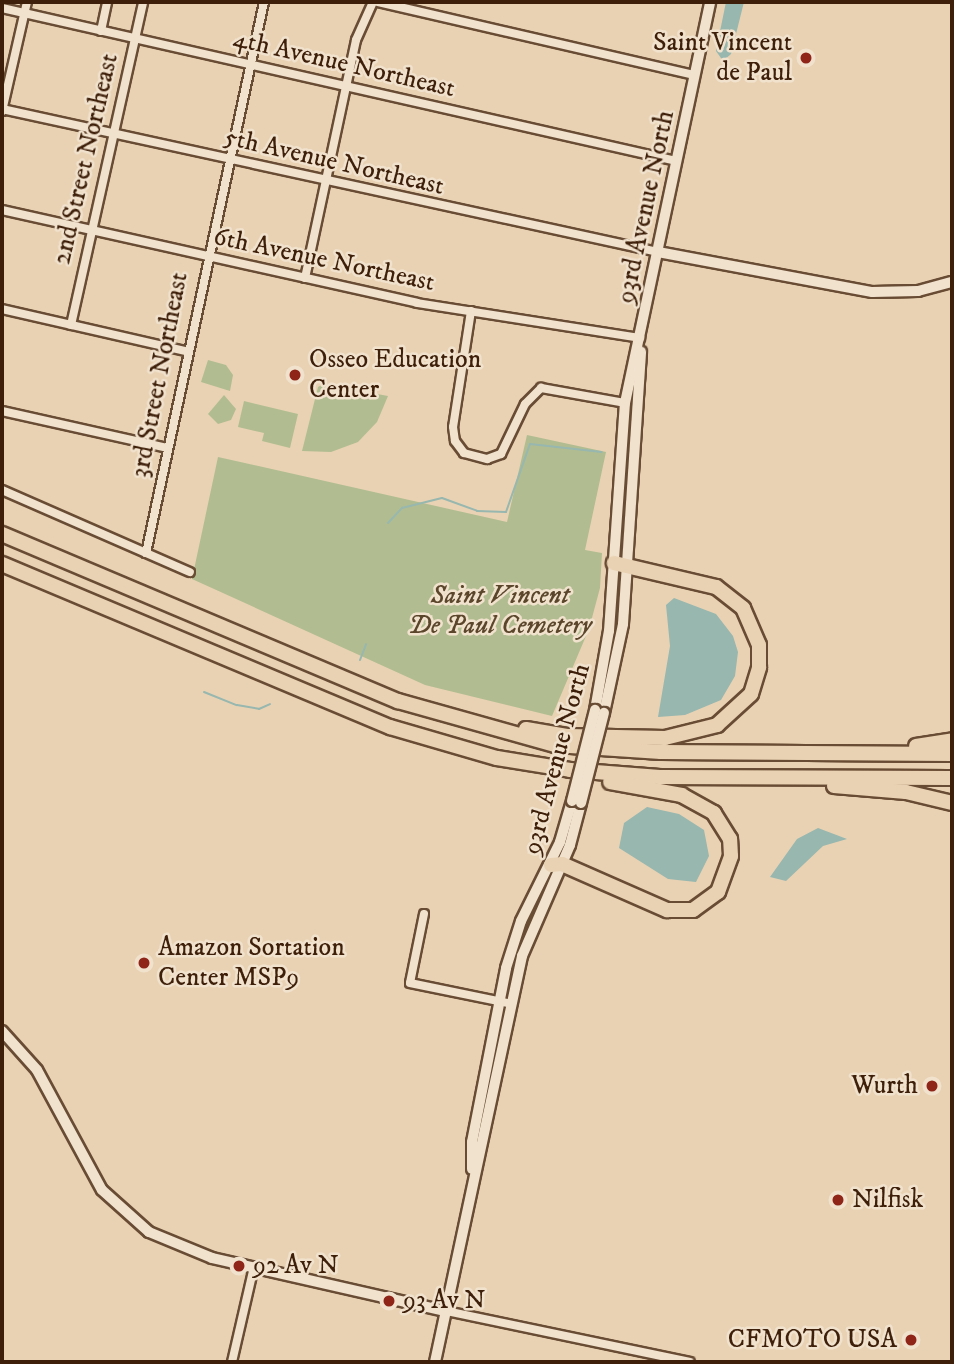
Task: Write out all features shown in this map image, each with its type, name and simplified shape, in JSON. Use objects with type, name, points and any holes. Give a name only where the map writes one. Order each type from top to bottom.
[{"type":"highway","points":[[2,534],[323,670],[452,719],[586,750],[952,754]]},
{"type":"highway","points":[[2,564],[390,727],[447,745],[698,801],[714,813],[730,839],[727,873],[718,892],[693,910],[667,910],[556,865]]},
{"type":"highway","points":[[452,719],[568,736],[665,738],[718,725],[732,716],[751,694],[760,667],[759,645],[743,608],[716,587],[621,564]]},
{"type":"highway","points":[[789,752],[952,740]]},
{"type":"highway","points":[[551,767],[626,775],[952,778]]},
{"type":"highway","points":[[739,777],[906,792],[952,803]]},
{"type":"street","points":[[2,110],[27,2]]},
{"type":"street","points":[[101,31],[107,2]]},
{"type":"street","name":"2nd Street Northeast","points":[[71,325],[90,229],[143,2]]},
{"type":"street","name":"3rd Street Northeast","points":[[146,553],[206,256],[264,2]]},
{"type":"street","points":[[305,278],[358,33],[375,2],[695,75]]},
{"type":"street","name":"93rd Avenue North","points":[[435,1362],[472,1181],[493,1104],[528,938],[577,802],[620,644],[625,403],[710,2]]},
{"type":"street","name":"4th Avenue Northeast","points":[[2,8],[677,161]]},
{"type":"street","name":"5th Avenue Northeast","points":[[2,110],[658,252]]},
{"type":"street","name":"6th Avenue Northeast","points":[[2,210],[305,278],[471,311],[640,338]]},
{"type":"street","points":[[658,252],[872,292],[918,291],[952,282]]},
{"type":"street","points":[[2,309],[187,351]]},
{"type":"street","points":[[471,311],[453,427],[455,441],[464,453],[487,459],[501,454],[524,404],[541,388],[625,403]]},
{"type":"street","name":"93rd Avenue North","points":[[621,564],[640,338]]},
{"type":"street","points":[[2,411],[167,448]]},
{"type":"street","points":[[2,490],[190,572]]},
{"type":"street","name":"93rd Avenue North","points":[[472,1181],[472,1142],[498,1002],[514,939],[556,865]]},
{"type":"street","points":[[424,914],[410,983],[512,1004]]},
{"type":"street","points":[[2,1031],[37,1070],[83,1161],[116,1206],[177,1247],[446,1311],[690,1362]]},
{"type":"street","points":[[232,1362],[254,1267]]},
{"type":"green space","points":[[208,360],[226,365],[233,375],[230,391],[201,382]]},
{"type":"green space","points":[[323,384],[388,396],[377,422],[358,442],[331,452],[302,451],[318,387]]},
{"type":"green space","points":[[224,395],[236,409],[231,420],[218,424],[208,414]]},
{"type":"green space","points":[[244,401],[298,414],[290,448],[262,441],[264,433],[238,427]]},
{"type":"green space","name":"Saint Vincent De Paul Cemetery","points":[[527,435],[606,452],[585,550],[602,553],[600,588],[589,629],[552,716],[425,685],[192,579],[218,457],[507,522]]},
{"type":"water","points":[[726,2],[744,2],[731,54],[723,61],[716,51]]},
{"type":"water","points":[[674,598],[716,614],[733,636],[738,652],[735,676],[721,700],[685,715],[658,717],[670,646],[666,605]]},
{"type":"water","points":[[647,807],[679,814],[704,830],[709,856],[696,882],[668,879],[619,848],[624,823]]},
{"type":"water","points":[[818,828],[847,839],[823,846],[786,881],[770,877],[797,839]]},
{"type":"waterway","points":[[388,523],[402,508],[442,498],[477,511],[506,512],[530,444],[602,452]]},
{"type":"waterway","points":[[360,660],[366,644]]},
{"type":"waterway","points":[[204,692],[237,705],[259,709],[270,704]]},
{"type":"place","name":"Saint Vincent de Paul","points":[[806,58]]},
{"type":"place","name":"Osseo Education Center","points":[[295,375]]},
{"type":"place","name":"Amazon Sortation Center MSP9","points":[[144,963]]},
{"type":"place","name":"Wurth","points":[[932,1086]]},
{"type":"place","name":"Nilfisk","points":[[838,1200]]},
{"type":"place","name":"92 Av N","points":[[239,1266]]},
{"type":"place","name":"93 Av N","points":[[389,1301]]},
{"type":"place","name":"CFMOTO USA","points":[[911,1340]]}]
